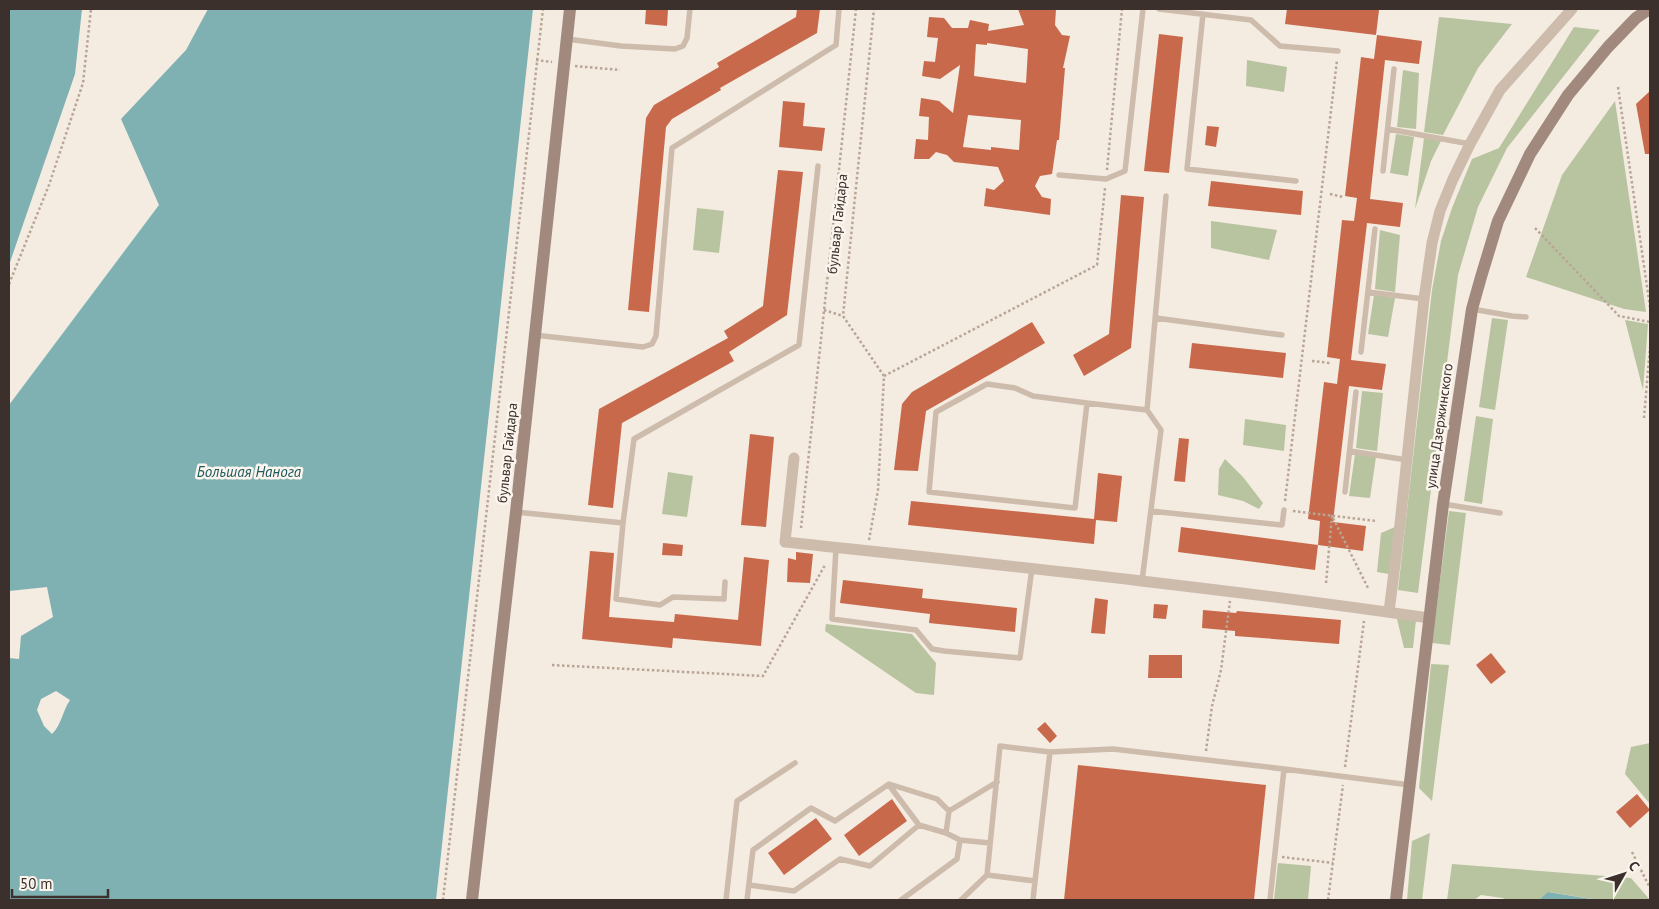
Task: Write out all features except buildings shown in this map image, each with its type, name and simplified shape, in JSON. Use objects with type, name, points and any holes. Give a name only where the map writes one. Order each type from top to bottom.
[{"type":"street","name":"бульвар Гайдара","points":[[472,900],[570,9]]},
{"type":"street","points":[[1389,612],[1424,299],[1432,243],[1440,211],[1470,144],[1500,90],[1572,9]]},
{"type":"street","name":"улица Дзержинского","points":[[1396,900],[1443,504],[1472,308],[1498,221],[1530,154],[1568,95],[1608,47],[1636,18],[1649,9]]},
{"type":"street","points":[[794,458],[785,542],[1142,580],[1429,618]]},
{"type":"lane","points":[[567,39],[621,46],[675,49],[683,46],[687,38],[690,9]]},
{"type":"lane","points":[[534,335],[643,347],[652,344],[656,336],[672,148],[836,45],[839,9]]},
{"type":"lane","points":[[1059,176],[1106,179],[1125,171],[1143,9]]},
{"type":"lane","points":[[1159,9],[1251,20],[1280,46],[1338,51]]},
{"type":"lane","points":[[1203,14],[1187,169],[1296,180]]},
{"type":"lane","points":[[1383,170],[1394,69]]},
{"type":"lane","points":[[1388,129],[1470,144]]},
{"type":"lane","points":[[725,582],[724,600],[673,597],[660,605],[616,599],[623,523],[634,439],[799,346],[818,166]]},
{"type":"lane","points":[[1142,580],[1161,430],[1147,410],[1166,196]]},
{"type":"lane","points":[[1361,352],[1375,229]]},
{"type":"lane","points":[[1368,292],[1424,299]]},
{"type":"lane","points":[[1472,308],[1512,316],[1526,316]]},
{"type":"lane","points":[[1156,318],[1282,335]]},
{"type":"lane","points":[[1086,403],[1076,508],[929,492],[936,412],[987,384],[1015,388],[1033,396],[1147,410]]},
{"type":"lane","points":[[1345,492],[1356,392]]},
{"type":"lane","points":[[1350,451],[1407,460]]},
{"type":"lane","points":[[1443,504],[1500,513]]},
{"type":"lane","points":[[1150,512],[1282,525],[1284,510]]},
{"type":"lane","points":[[516,512],[623,523]]},
{"type":"lane","points":[[836,548],[832,619],[916,630],[932,649],[954,652],[1020,658],[1032,568]]},
{"type":"lane","points":[[961,900],[987,875],[1000,746],[1050,752],[1113,750],[1410,785]]},
{"type":"lane","points":[[1033,900],[1050,752]]},
{"type":"lane","points":[[726,900],[737,801],[795,763]]},
{"type":"lane","points":[[1270,900],[1284,769]]},
{"type":"lane","points":[[949,811],[997,782]]},
{"type":"lane","points":[[889,784],[937,799],[949,811]]},
{"type":"lane","points":[[889,784],[919,825],[960,840],[990,843]]},
{"type":"lane","points":[[747,900],[753,850],[811,808],[835,820],[889,784]]},
{"type":"lane","points":[[946,834],[949,811]]},
{"type":"lane","points":[[749,885],[794,891],[840,860],[870,866],[919,825]]},
{"type":"lane","points":[[901,900],[957,859],[960,840]]},
{"type":"lane","points":[[987,875],[1035,881]]},
{"type":"path","points":[[9,284],[49,185],[83,82],[90,9]]},
{"type":"path","points":[[443,900],[543,9]]},
{"type":"path","points":[[800,528],[856,9]]},
{"type":"path","name":"бульвар Гайдара","points":[[843,316],[874,9]]},
{"type":"path","points":[[884,376],[1097,265],[1122,9]]},
{"type":"path","points":[[1338,51],[1284,510],[1376,521]]},
{"type":"path","points":[[1618,87],[1650,307]]},
{"type":"path","points":[[1330,194],[1343,197]]},
{"type":"path","points":[[1535,228],[1619,316],[1650,322]]},
{"type":"path","points":[[824,310],[843,316],[884,376],[878,490],[870,530],[869,550]]},
{"type":"path","points":[[1644,418],[1650,347]]},
{"type":"path","points":[[1312,361],[1330,363]]},
{"type":"path","points":[[1326,584],[1332,516]]},
{"type":"path","points":[[1332,516],[1368,588]]},
{"type":"path","points":[[552,665],[763,676],[818,576],[836,548]]},
{"type":"path","points":[[1204,760],[1212,706],[1221,670],[1231,592]]},
{"type":"path","points":[[1328,900],[1364,621]]},
{"type":"path","points":[[1632,852],[1650,887]]},
{"type":"path","points":[[1274,856],[1333,863]]},
{"type":"green space","points":[[1439,17],[1512,24],[1478,68],[1443,135],[1424,132]]},
{"type":"green space","points":[[1574,27],[1600,30],[1507,148],[1478,207],[1458,275],[1418,593],[1398,590],[1432,290],[1441,241],[1472,159],[1499,148]]},
{"type":"green space","points":[[1247,60],[1287,67],[1284,92],[1246,86]]},
{"type":"green space","points":[[1403,70],[1419,73],[1416,129],[1397,127]]},
{"type":"green space","points":[[1615,101],[1646,312],[1624,309],[1526,277],[1562,175]]},
{"type":"green space","points":[[1396,134],[1414,137],[1408,176],[1390,173]]},
{"type":"green space","points":[[1424,138],[1441,141],[1431,161],[1415,209]]},
{"type":"green space","points":[[697,208],[724,211],[719,253],[693,250]]},
{"type":"green space","points":[[1211,221],[1277,230],[1269,260],[1211,248]]},
{"type":"green space","points":[[1380,230],[1400,235],[1395,292],[1375,289]]},
{"type":"green space","points":[[1374,295],[1395,298],[1388,337],[1368,334]]},
{"type":"green space","points":[[1492,318],[1508,320],[1495,410],[1479,407]]},
{"type":"green space","points":[[1625,320],[1648,324],[1643,390]]},
{"type":"green space","points":[[1362,391],[1383,393],[1377,451],[1356,448]]},
{"type":"green space","points":[[1476,416],[1493,419],[1482,504],[1464,501]]},
{"type":"green space","points":[[1245,419],[1286,425],[1284,451],[1243,445]]},
{"type":"green space","points":[[1355,454],[1376,457],[1370,498],[1349,496]]},
{"type":"green space","points":[[1225,459],[1243,477],[1263,503],[1259,509],[1243,501],[1218,495],[1219,469]]},
{"type":"green space","points":[[668,472],[693,476],[687,517],[662,514]]},
{"type":"green space","points":[[1449,511],[1466,513],[1450,645],[1432,643]]},
{"type":"green space","points":[[1395,527],[1389,574],[1377,572],[1381,533]]},
{"type":"green space","points":[[1397,619],[1416,620],[1413,648],[1404,648]]},
{"type":"green space","points":[[826,624],[912,634],[936,663],[934,695],[916,693],[825,631]]},
{"type":"green space","points":[[1431,664],[1449,665],[1432,801],[1419,788]]},
{"type":"green space","points":[[1650,743],[1650,804],[1625,774],[1631,747]]},
{"type":"green space","points":[[1430,833],[1422,900],[1407,900],[1412,841]]},
{"type":"green space","points":[[1278,863],[1311,866],[1308,900],[1274,900]]},
{"type":"green space","points":[[1452,864],[1631,878],[1650,900],[1598,900],[1549,892],[1539,900],[1505,900],[1503,898],[1481,895],[1474,900],[1447,900]]},
{"type":"water","points":[[9,9],[82,9],[75,74],[9,265]]},
{"type":"water","name":"Большая Нанога","points":[[208,9],[533,9],[436,900],[9,900],[9,658],[19,659],[21,636],[53,617],[47,587],[9,591],[9,405],[159,205],[121,119],[186,50]],"holes":[[[56,691],[70,700],[58,726],[52,734],[44,726],[37,710],[41,699]]]},
{"type":"water","points":[[1548,892],[1597,900],[1539,900]]}]
